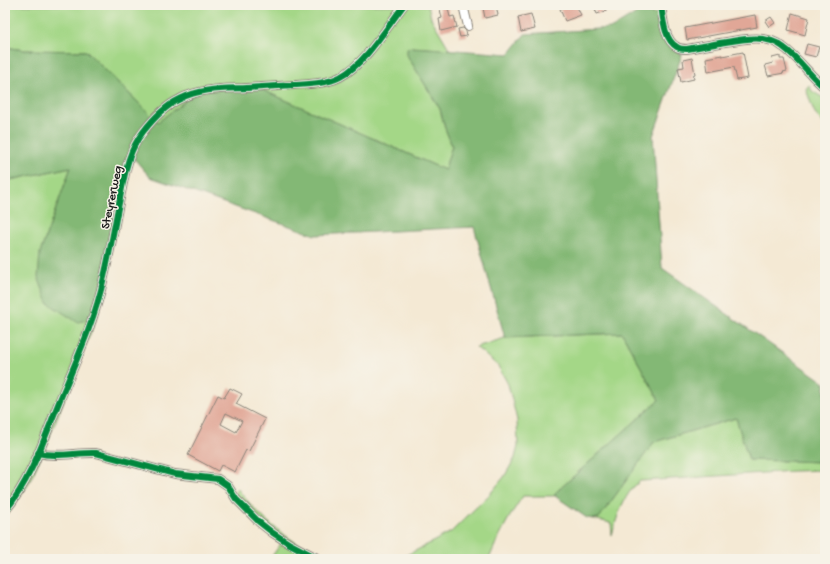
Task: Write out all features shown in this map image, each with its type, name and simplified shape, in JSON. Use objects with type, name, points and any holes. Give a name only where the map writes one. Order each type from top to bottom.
[{"type":"street","points":[[463,5],[468,26]]},
{"type":"street","points":[[661,5],[668,37],[678,48],[687,49],[751,38],[763,39],[782,46],[825,88]]},
{"type":"street","name":"Steyrerweg","points":[[5,511],[19,493],[25,482],[85,338],[98,303],[104,279],[126,167],[135,143],[149,124],[171,104],[181,98],[203,91],[312,83],[329,81],[340,77],[358,63],[369,51],[402,6]]},
{"type":"street","points":[[38,453],[50,455],[88,452],[96,453],[175,474],[218,479],[228,486],[236,499],[273,533],[290,544],[319,559]]},
{"type":"green space","points":[[5,5],[428,5],[431,18],[450,50],[411,47],[407,55],[440,109],[452,146],[445,170],[251,85],[199,90],[158,122],[86,51],[24,50],[5,47]]},
{"type":"green space","points":[[638,12],[661,14],[664,41],[682,55],[653,136],[662,268],[825,383],[825,462],[749,460],[736,418],[654,442],[599,518],[587,518],[555,496],[555,493],[659,400],[622,333],[505,338],[474,227],[315,235],[150,177],[131,155],[96,319],[77,322],[48,303],[38,277],[40,253],[71,167],[10,180],[5,168],[5,47],[24,50],[86,51],[158,122],[199,90],[251,85],[445,170],[452,146],[440,109],[407,55],[407,49],[411,47],[509,54],[525,34],[612,28]]},
{"type":"green space","points":[[809,85],[812,91],[825,99],[825,126],[816,115],[812,106],[806,89]]},
{"type":"green space","points":[[71,167],[40,253],[96,319],[46,446],[28,485],[5,516],[5,168],[10,180]]},
{"type":"green space","points":[[622,333],[659,400],[556,492],[555,496],[523,496],[504,527],[489,559],[398,559],[451,532],[490,494],[504,477],[515,458],[518,446],[517,420],[508,384],[498,366],[476,347],[505,338]]},
{"type":"green space","points":[[736,418],[749,460],[825,462],[825,470],[640,481],[629,492],[625,499],[619,512],[612,535],[611,523],[593,519],[599,518],[654,442]]},
{"type":"green space","points":[[237,488],[255,509],[273,526],[287,537],[325,559],[270,559],[282,542],[233,497]]},
{"type":"building","points":[[439,5],[447,5],[450,17],[454,16],[457,27],[441,31],[439,19],[442,18]]},
{"type":"building","points":[[496,5],[498,15],[485,18],[483,8]]},
{"type":"building","points":[[570,5],[576,5],[581,15],[565,21],[560,9]]},
{"type":"building","points":[[604,5],[606,11],[597,14],[594,7]]},
{"type":"building","points":[[792,13],[809,18],[805,35],[788,30]]},
{"type":"building","points":[[531,14],[535,29],[521,32],[518,17]]},
{"type":"building","points":[[755,15],[757,27],[687,40],[685,28]]},
{"type":"building","points":[[771,17],[775,23],[769,27],[765,21]]},
{"type":"building","points":[[463,28],[466,31],[467,36],[460,37],[458,29]]},
{"type":"building","points":[[807,44],[819,47],[816,57],[804,54]]},
{"type":"building","points":[[743,52],[748,78],[737,80],[734,67],[708,72],[706,58]]},
{"type":"building","points":[[780,56],[780,59],[784,59],[787,71],[768,76],[765,65],[773,63],[772,58]]},
{"type":"building","points":[[692,58],[695,74],[693,75],[694,79],[681,82],[678,68],[684,67],[683,60]]},
{"type":"building","points":[[230,388],[242,394],[236,404],[265,419],[249,451],[246,450],[235,472],[221,465],[218,471],[188,455],[218,395],[224,398]],"holes":[[[226,413],[242,421],[236,432],[221,424]]]},
{"type":"cycle path","points":[[5,511],[30,473],[96,309],[127,166],[133,148],[143,132],[164,109],[188,95],[221,89],[317,83],[340,77],[349,71],[367,54],[404,5]]},
{"type":"cycle path","points":[[661,5],[667,34],[669,39],[678,48],[687,49],[744,39],[768,40],[789,51],[825,88]]},
{"type":"cycle path","points":[[38,453],[52,455],[96,453],[175,474],[218,479],[228,486],[236,499],[259,522],[290,544],[319,559]]}]
